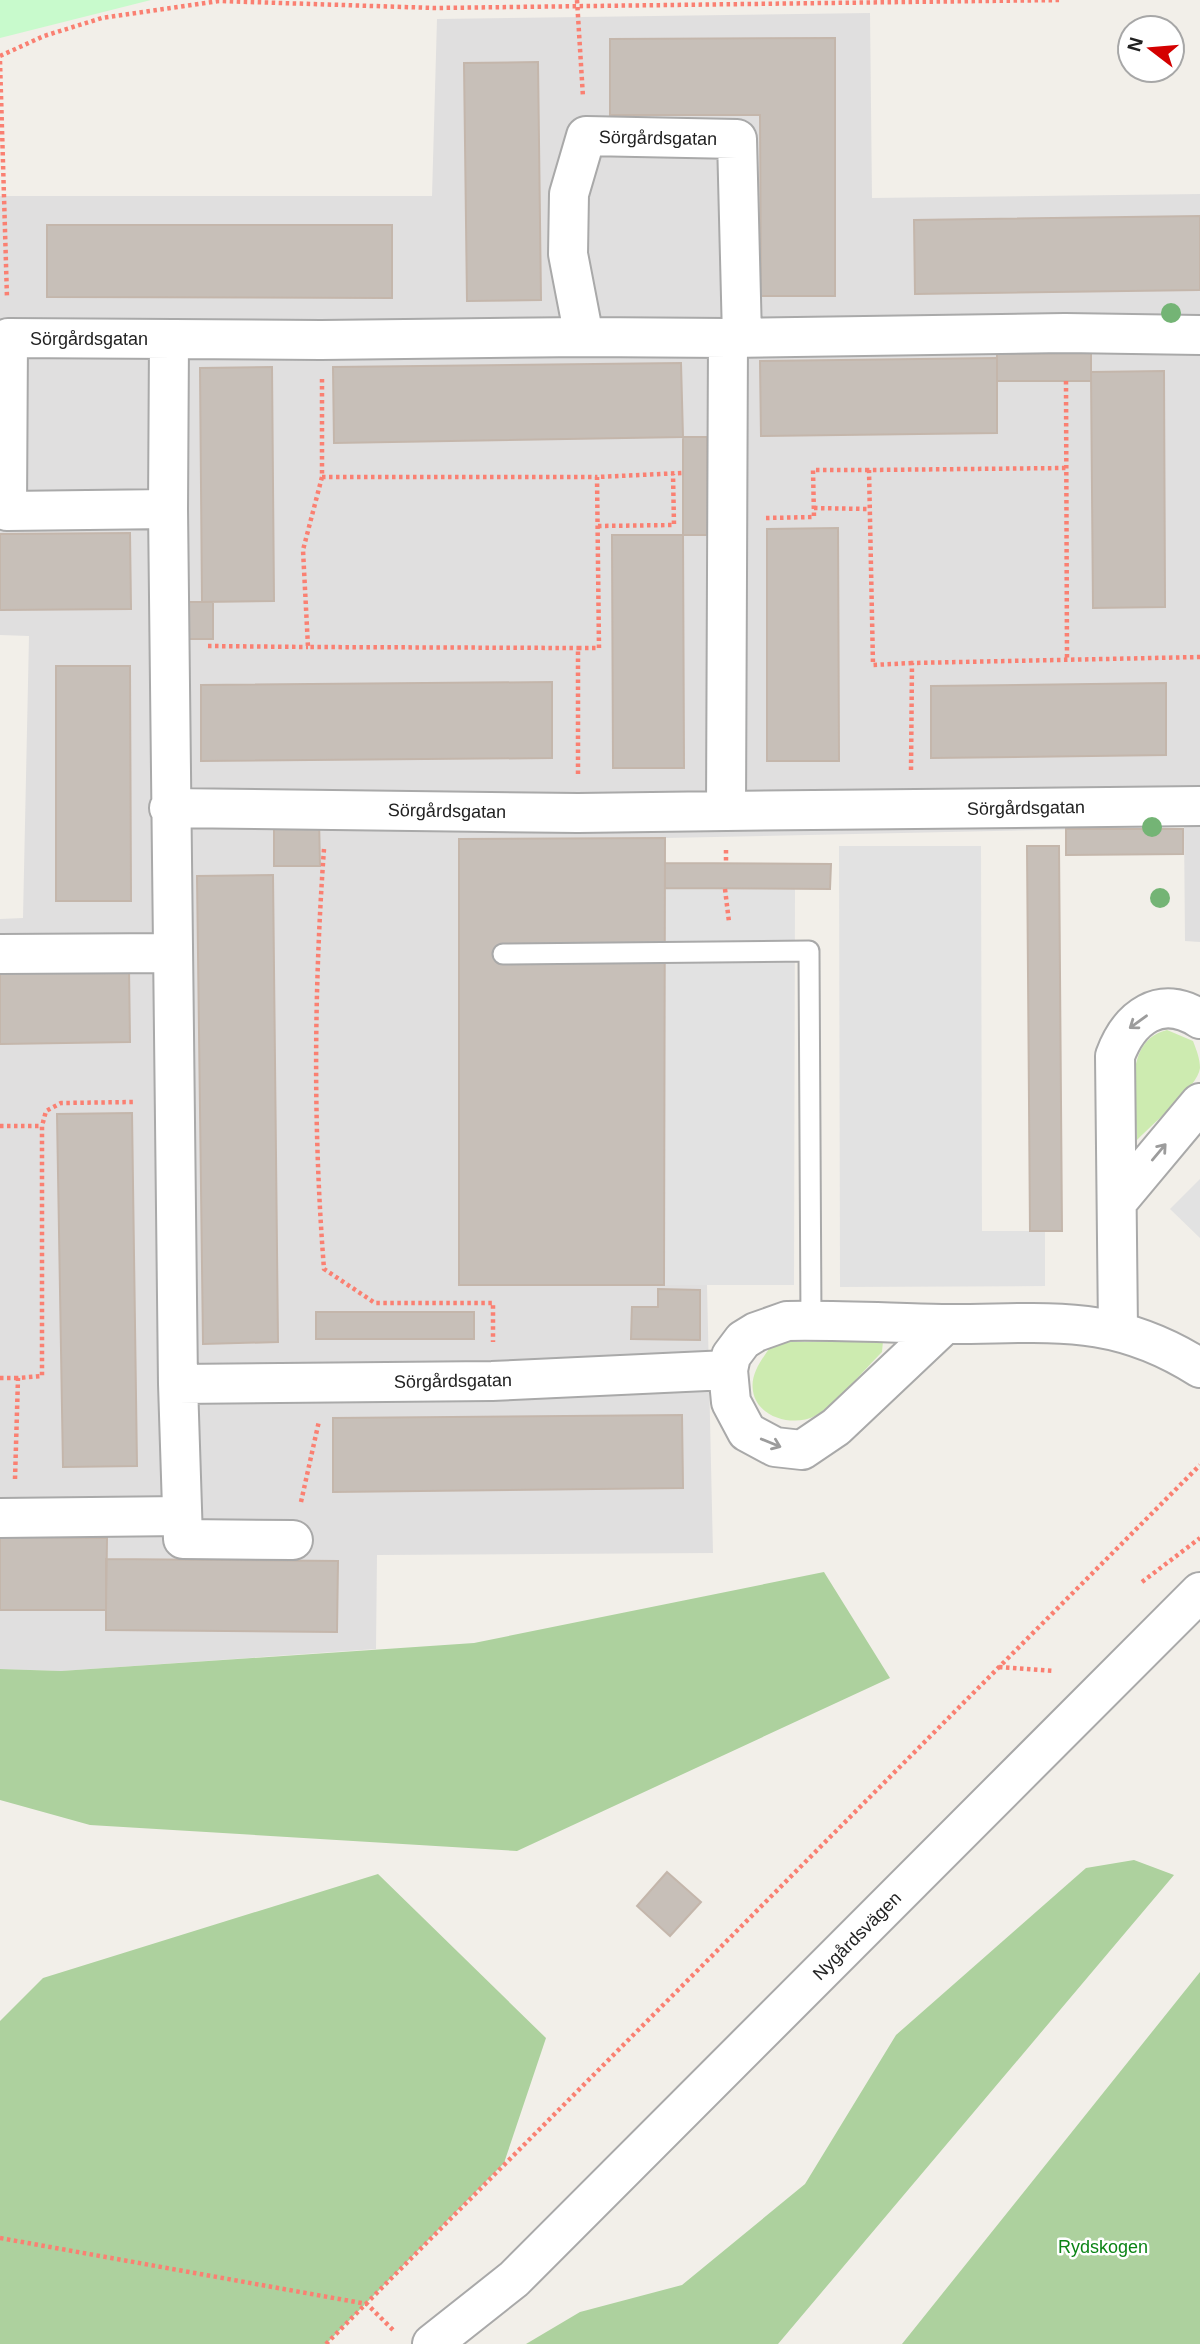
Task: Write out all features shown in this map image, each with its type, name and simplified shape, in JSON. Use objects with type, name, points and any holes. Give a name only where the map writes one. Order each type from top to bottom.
[{"type":"street","name":"Sörgårdsgatan","points":[[584,337],[568,254],[569,194],[586,136],[737,139],[735,337],[726,518],[726,811]]},
{"type":"street","name":"Sörgårdsgatan","points":[[168,509],[7,511],[8,338],[321,340],[1065,333],[1200,335]]},
{"type":"street","name":"Sörgårdsgatan","points":[[169,339],[169,807],[183,1539],[293,1540]]},
{"type":"street","name":"Sörgårdsgatan","points":[[169,807],[578,813],[1200,806]]},
{"type":"street","points":[[0,954],[173,953]]},
{"type":"street","points":[[1118,1329],[1115,1056],[1124,1032],[1139,1018],[1166,1008],[1197,1009]]},
{"type":"street","points":[[1118,1201],[1200,1102]]},
{"type":"street","points":[[945,1324],[836,1427],[802,1450],[775,1447],[747,1432],[731,1402],[728,1370],[731,1356],[743,1340],[756,1332],[787,1321],[945,1324],[1063,1322],[1118,1329],[1156,1344],[1200,1368]]},
{"type":"street","name":"Sörgårdsgatan","points":[[178,1384],[492,1381],[728,1370]]},
{"type":"street","points":[[7,1518],[182,1516]]},
{"type":"street","name":"Nygårdsvägen","points":[[467,2344],[514,2279],[1200,1592]]},
{"type":"street","name":"Nygårdsvägen","points":[[416,2340],[514,2279]]},
{"type":"lane","points":[[503,954],[808,951],[811,1321]]},
{"type":"path","points":[[8,338],[0,58],[44,36],[102,18],[219,0],[435,8],[1062,0]]},
{"type":"path","points":[[550,0],[556,7]]},
{"type":"path","points":[[577,0],[586,136]]},
{"type":"path","points":[[308,647],[303,550],[322,477],[321,340]]},
{"type":"path","points":[[1066,381],[1067,658]]},
{"type":"path","points":[[726,518],[814,517],[813,470],[1067,468]]},
{"type":"path","points":[[869,470],[873,665],[1067,658],[1200,657]]},
{"type":"path","points":[[598,526],[674,525],[673,474]]},
{"type":"path","points":[[322,477],[597,477],[682,474]]},
{"type":"path","points":[[168,646],[599,648],[597,477]]},
{"type":"path","points":[[814,508],[869,509]]},
{"type":"path","points":[[578,648],[578,813]]},
{"type":"path","points":[[911,809],[912,663]]},
{"type":"path","points":[[327,810],[317,945],[316,1165],[324,1269],[375,1303],[493,1303],[492,1381]]},
{"type":"path","points":[[0,1378],[41,1376],[42,1126],[46,1111],[61,1103],[175,1101]]},
{"type":"path","points":[[0,1126],[42,1126]]},
{"type":"path","points":[[7,1518],[18,1378]]},
{"type":"path","points":[[293,1540],[327,1383]]},
{"type":"path","points":[[326,2344],[1200,1465]]},
{"type":"path","points":[[1142,1582],[1200,1538]]},
{"type":"path","points":[[999,1667],[1054,1671]]},
{"type":"path","points":[[0,2238],[367,2304],[416,2340]]},
{"type":"shaded area","points":[[870,13],[872,198],[1200,194],[1200,942],[1185,941],[1184,827],[665,838],[460,839],[459,1285],[707,1285],[713,1553],[377,1555],[376,1649],[61,1671],[0,1669],[0,919],[23,918],[29,636],[0,635],[0,196],[432,196],[437,19]]},
{"type":"shaded area","points":[[839,846],[981,846],[982,1231],[1045,1231],[1045,1286],[840,1287]]},
{"type":"shaded area","points":[[665,889],[795,889],[794,1285],[664,1285]]},
{"type":"shaded area","points":[[1200,1179],[1200,1238],[1170,1209]]},
{"type":"green space","points":[[0,0],[151,0],[0,38]]},
{"type":"green space","points":[[1167,1030],[1193,1041],[1200,1068],[1183,1095],[1137,1140],[1134,1076],[1137,1060],[1152,1036]]},
{"type":"green space","points":[[883,1341],[882,1352],[840,1396],[815,1416],[797,1421],[778,1418],[761,1408],[756,1400],[753,1379],[771,1346],[790,1342]]},
{"type":"green space","points":[[824,1572],[890,1678],[517,1851],[90,1825],[0,1800],[0,1669],[61,1671],[474,1643]]},
{"type":"green space","points":[[1134,1860],[1174,1875],[778,2344],[526,2344],[580,2312],[682,2285],[805,2184],[896,2035],[1086,1868]]},
{"type":"green space","points":[[378,1874],[546,2038],[504,2163],[326,2344],[0,2344],[0,2021],[43,1978]]},
{"type":"green space","name":"Rydskogen","points":[[1200,1972],[1200,2344],[902,2344]]},
{"type":"building","points":[[835,38],[835,296],[761,296],[760,115],[610,115],[610,39]]},
{"type":"building","points":[[538,62],[541,300],[467,301],[464,63]]},
{"type":"building","points":[[1200,216],[1200,290],[915,294],[914,220]]},
{"type":"building","points":[[47,225],[392,225],[392,298],[47,297]]},
{"type":"building","points":[[1091,353],[1091,381],[997,381],[997,354]]},
{"type":"building","points":[[997,358],[997,433],[761,436],[760,361]]},
{"type":"building","points":[[681,363],[683,437],[334,443],[333,367]]},
{"type":"building","points":[[272,367],[274,601],[202,602],[200,368]]},
{"type":"building","points":[[1164,371],[1165,607],[1093,608],[1091,372]]},
{"type":"building","points":[[683,437],[707,437],[707,535],[683,535]]},
{"type":"building","points":[[838,528],[839,761],[767,761],[767,529]]},
{"type":"building","points":[[130,533],[131,609],[0,610],[0,534]]},
{"type":"building","points":[[612,535],[683,535],[684,768],[613,768]]},
{"type":"building","points":[[188,602],[213,602],[213,639],[188,639]]},
{"type":"building","points":[[56,666],[130,666],[131,901],[56,901]]},
{"type":"building","points":[[552,682],[552,758],[201,761],[201,685]]},
{"type":"building","points":[[1166,683],[1166,755],[931,758],[931,686]]},
{"type":"building","points":[[319,818],[320,866],[274,866],[274,819]]},
{"type":"building","points":[[1066,829],[1183,829],[1183,854],[1066,855]]},
{"type":"building","points":[[665,838],[664,1285],[459,1285],[459,839]]},
{"type":"building","points":[[1027,846],[1059,846],[1062,1231],[1030,1231]]},
{"type":"building","points":[[665,863],[831,864],[830,889],[665,888]]},
{"type":"building","points":[[273,875],[278,1342],[203,1344],[197,876]]},
{"type":"building","points":[[129,968],[130,1042],[0,1044],[0,969]]},
{"type":"building","points":[[132,1113],[137,1466],[63,1467],[57,1114]]},
{"type":"building","points":[[658,1289],[700,1290],[700,1340],[631,1339],[632,1307],[658,1307]]},
{"type":"building","points":[[316,1312],[474,1312],[474,1339],[316,1339]]},
{"type":"building","points":[[682,1415],[683,1488],[333,1492],[333,1418]]},
{"type":"building","points":[[0,1537],[107,1538],[106,1610],[0,1610]]},
{"type":"building","points":[[106,1559],[338,1561],[337,1632],[106,1630]]},
{"type":"building","points":[[667,1872],[701,1902],[670,1936],[637,1906]]}]
